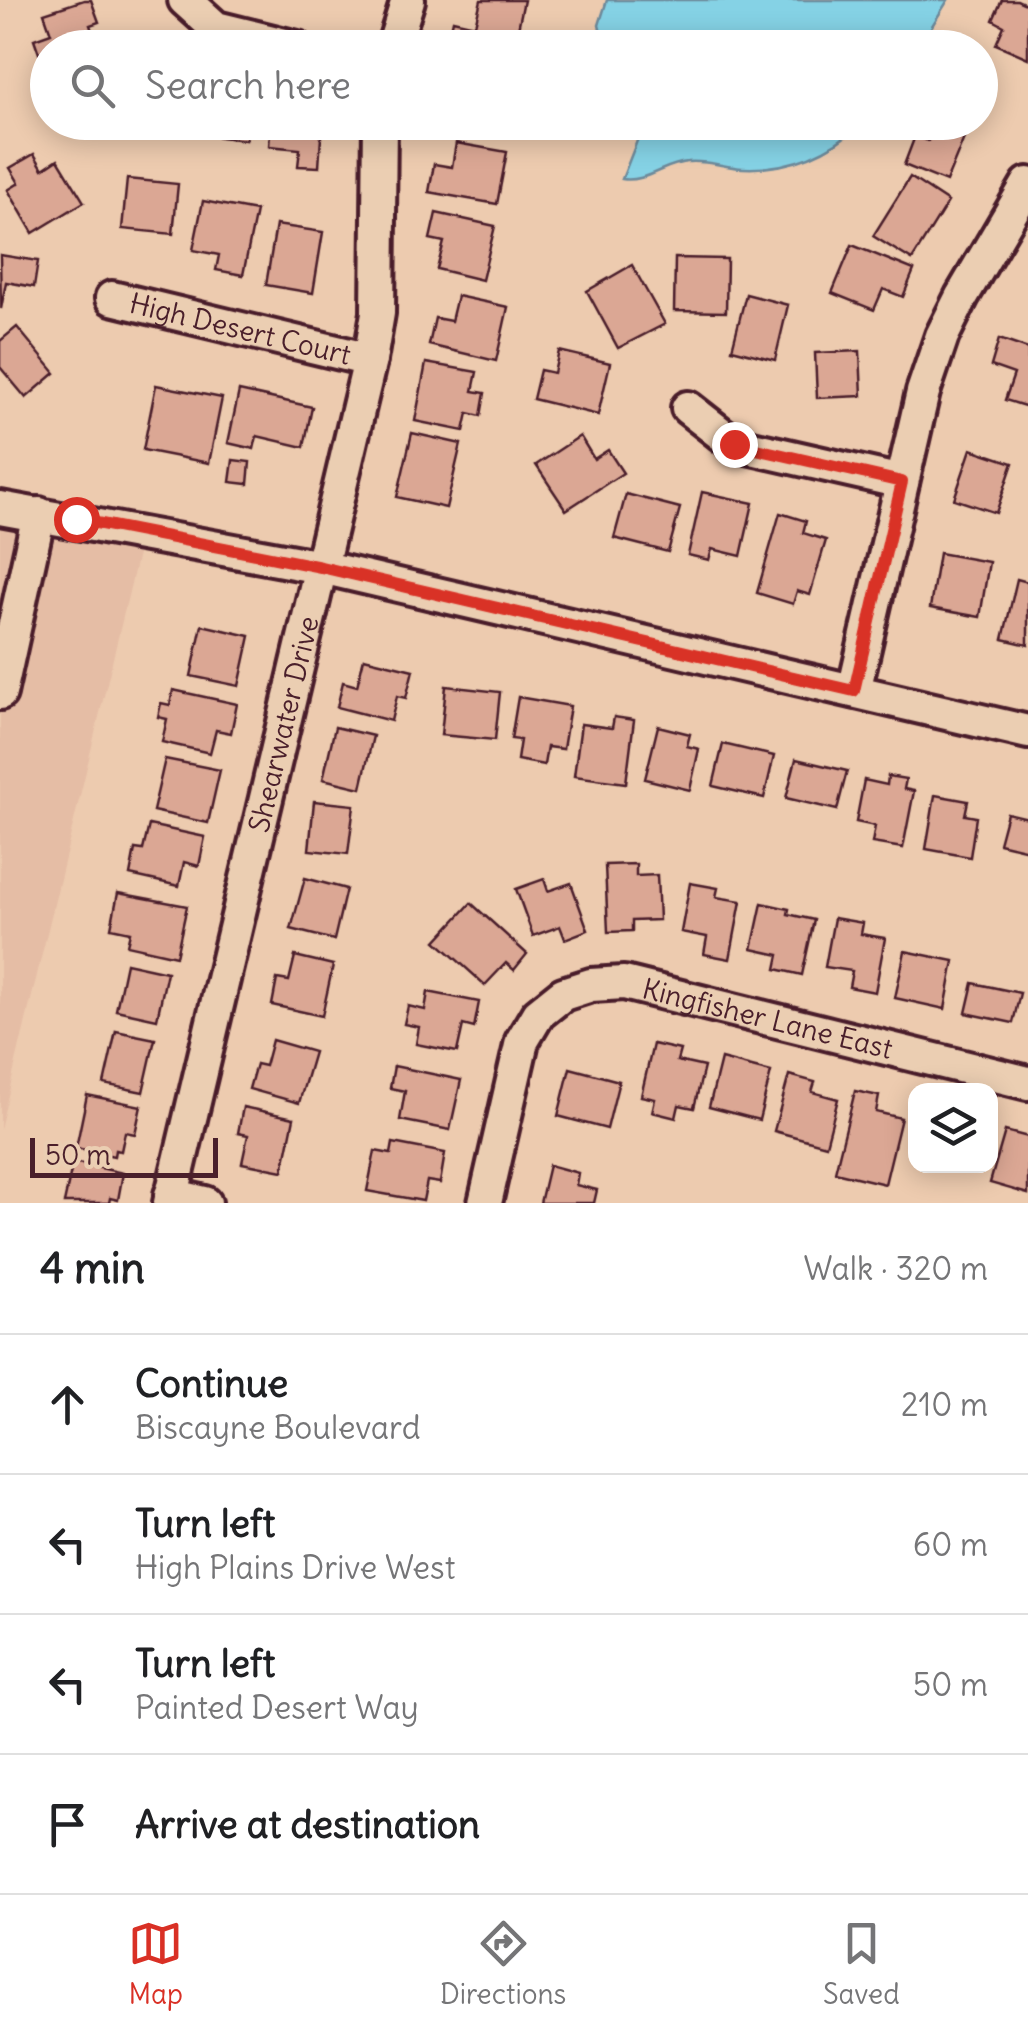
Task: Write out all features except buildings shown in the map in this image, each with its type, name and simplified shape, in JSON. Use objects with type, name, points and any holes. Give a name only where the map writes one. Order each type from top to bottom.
[{"type":"street","points":[[185,0],[216,28],[224,30]]},
{"type":"street","points":[[399,30],[408,0]]},
{"type":"street","name":"Shearwater Drive","points":[[171,1199],[370,360],[378,313],[380,140]]},
{"type":"street","points":[[854,691],[922,392],[942,336],[962,296],[1028,184]]},
{"type":"street","name":"High Desert Court","points":[[112,298],[370,360]]},
{"type":"street","points":[[688,408],[734,444],[902,482]]},
{"type":"street","points":[[0,508],[321,567],[1028,732]]},
{"type":"street","points":[[0,693],[39,514]]},
{"type":"street","name":"Kingfisher Lane East","points":[[485,1203],[522,1041],[538,1014],[563,994],[592,985],[624,983],[1028,1083]]},
{"type":"street","points":[[171,1199],[205,1203]]},
{"type":"shaded area","points":[[0,522],[140,546],[0,1129]]},
{"type":"water","points":[[607,0],[948,0],[929,30],[600,30]]},
{"type":"water","points":[[637,140],[840,140],[807,158],[777,166],[743,168],[688,162],[639,178],[622,179]]},
{"type":"route","points":[[76,519],[321,567],[854,691],[902,482],[734,444]]}]
